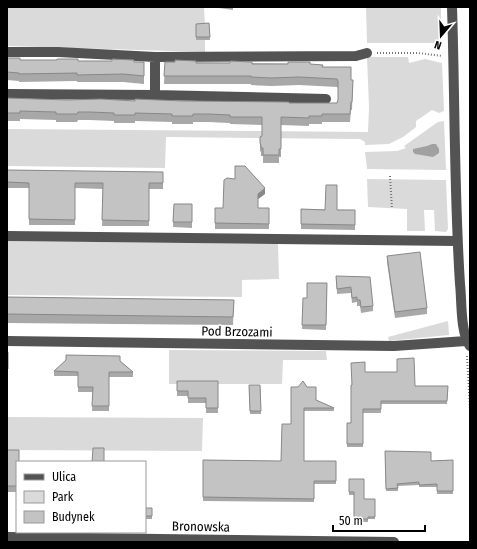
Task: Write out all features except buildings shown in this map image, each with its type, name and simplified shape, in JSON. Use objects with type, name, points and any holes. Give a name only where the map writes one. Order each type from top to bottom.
[{"type":"street","points":[[452,7],[457,241],[464,327],[468,344]]},
{"type":"street","points":[[7,52],[58,52],[155,57],[356,56],[367,53]]},
{"type":"street","points":[[155,57],[155,96]]},
{"type":"street","points":[[7,94],[326,99]]},
{"type":"street","points":[[7,236],[457,241]]},
{"type":"street","name":"Pod Brzozami","points":[[7,341],[394,346],[468,344]]},
{"type":"street","name":"Bronowska","points":[[7,537],[394,542]]},
{"type":"path","points":[[367,53],[418,53],[454,56]]},
{"type":"path","points":[[390,176],[392,209]]},
{"type":"path","points":[[468,344],[470,409]]},
{"type":"green space","points":[[7,7],[204,7],[205,26],[196,26],[196,40],[205,40],[205,52],[7,46]]},
{"type":"green space","points":[[366,7],[441,7],[441,43],[367,43]]},
{"type":"green space","points":[[367,57],[408,57],[409,63],[425,59],[442,63],[444,111],[439,113],[432,110],[416,121],[416,127],[403,137],[389,144],[365,145],[365,142],[360,139],[166,137],[165,168],[7,166],[7,129],[368,132],[369,107]]},
{"type":"green space","points":[[444,121],[446,170],[367,169],[365,152],[397,151],[406,148],[404,146],[438,122]]},
{"type":"green space","points":[[367,179],[446,180],[448,229],[446,232],[435,231],[434,210],[424,210],[425,231],[407,231],[407,209],[368,207]]},
{"type":"green space","points":[[7,241],[278,244],[279,279],[242,280],[242,297],[7,295]]},
{"type":"green space","points":[[448,321],[449,335],[389,341],[388,337]]},
{"type":"green space","points":[[169,350],[326,351],[327,360],[283,360],[282,384],[169,384]]},
{"type":"green space","points":[[7,417],[203,418],[202,451],[7,450]]},
{"type":"shaded area","points":[[436,144],[439,149],[439,153],[433,157],[415,154],[413,152],[413,149]]}]
